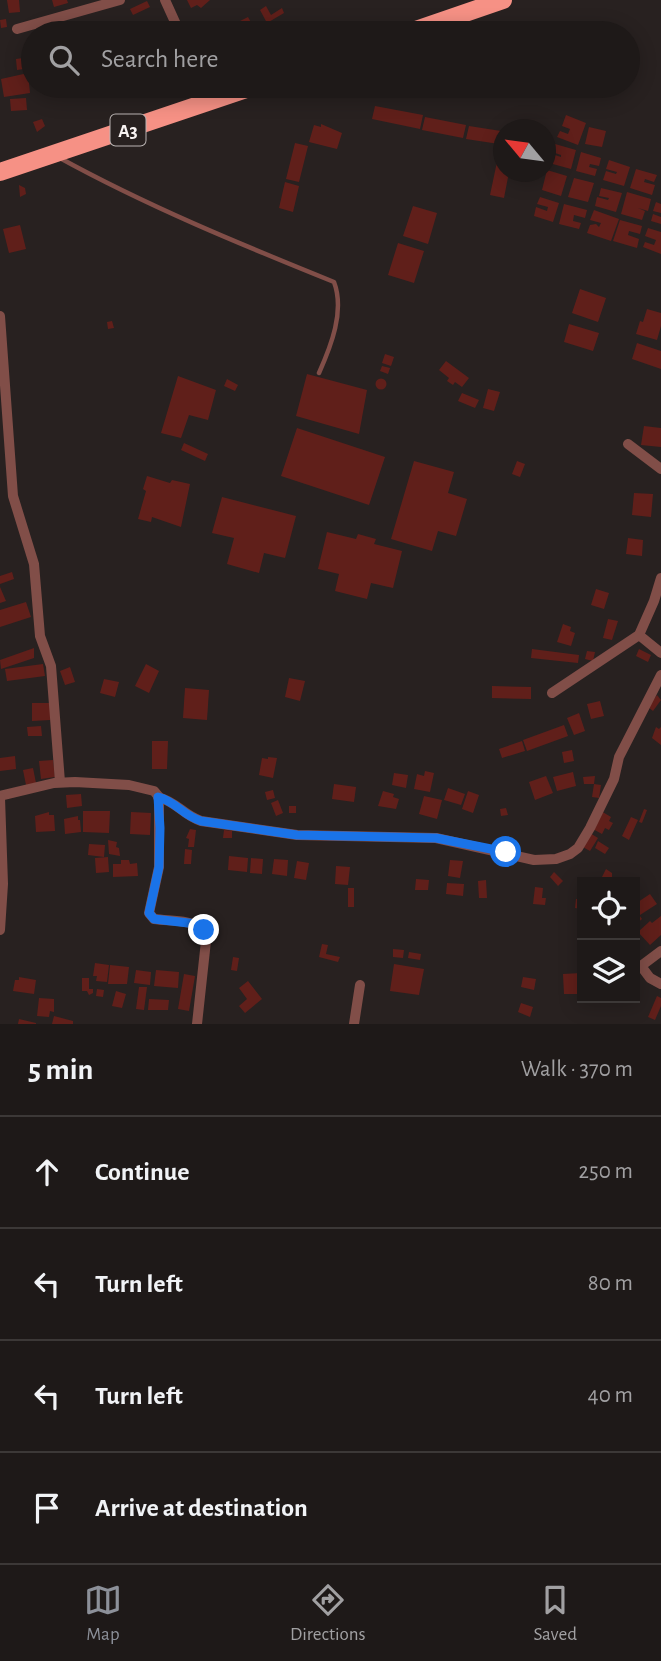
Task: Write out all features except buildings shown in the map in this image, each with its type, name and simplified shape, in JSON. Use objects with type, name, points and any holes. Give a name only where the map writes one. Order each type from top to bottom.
[{"type":"highway","points":[[442,21],[503,0]]},
{"type":"highway","name":"A3","points":[[0,172],[219,98]]},
{"type":"street","points":[[45,21],[120,0]]},
{"type":"street","points":[[165,0],[175,21]]},
{"type":"street","points":[[17,29],[21,28]]},
{"type":"street","points":[[203,98],[204,103]]},
{"type":"street","points":[[0,316],[13,496],[34,564],[40,636],[51,666],[60,782]]},
{"type":"street","points":[[628,444],[661,469]]},
{"type":"street","points":[[552,693],[639,635],[661,578]]},
{"type":"street","points":[[639,635],[661,653]]},
{"type":"street","points":[[0,930],[3,884],[0,797],[60,782],[129,785],[150,789],[158,797],[172,800],[186,816],[222,825],[297,835],[426,837],[534,860],[556,859],[570,854],[578,848],[590,828],[614,779],[619,757],[661,675]]},
{"type":"street","points":[[158,797],[159,867],[149,913],[154,919],[197,924],[204,930],[206,941],[197,1024]]},
{"type":"street","points":[[661,951],[641,966],[650,978],[661,984]]},
{"type":"street","points":[[354,1024],[360,985]]},
{"type":"lane","points":[[55,155],[97,179],[202,228],[334,282],[338,291],[334,339],[319,373]]},
{"type":"route","points":[[204,930],[197,924],[154,919],[149,913],[159,867],[158,797],[172,800],[186,816],[201,821],[297,835],[417,836],[506,852]]}]
